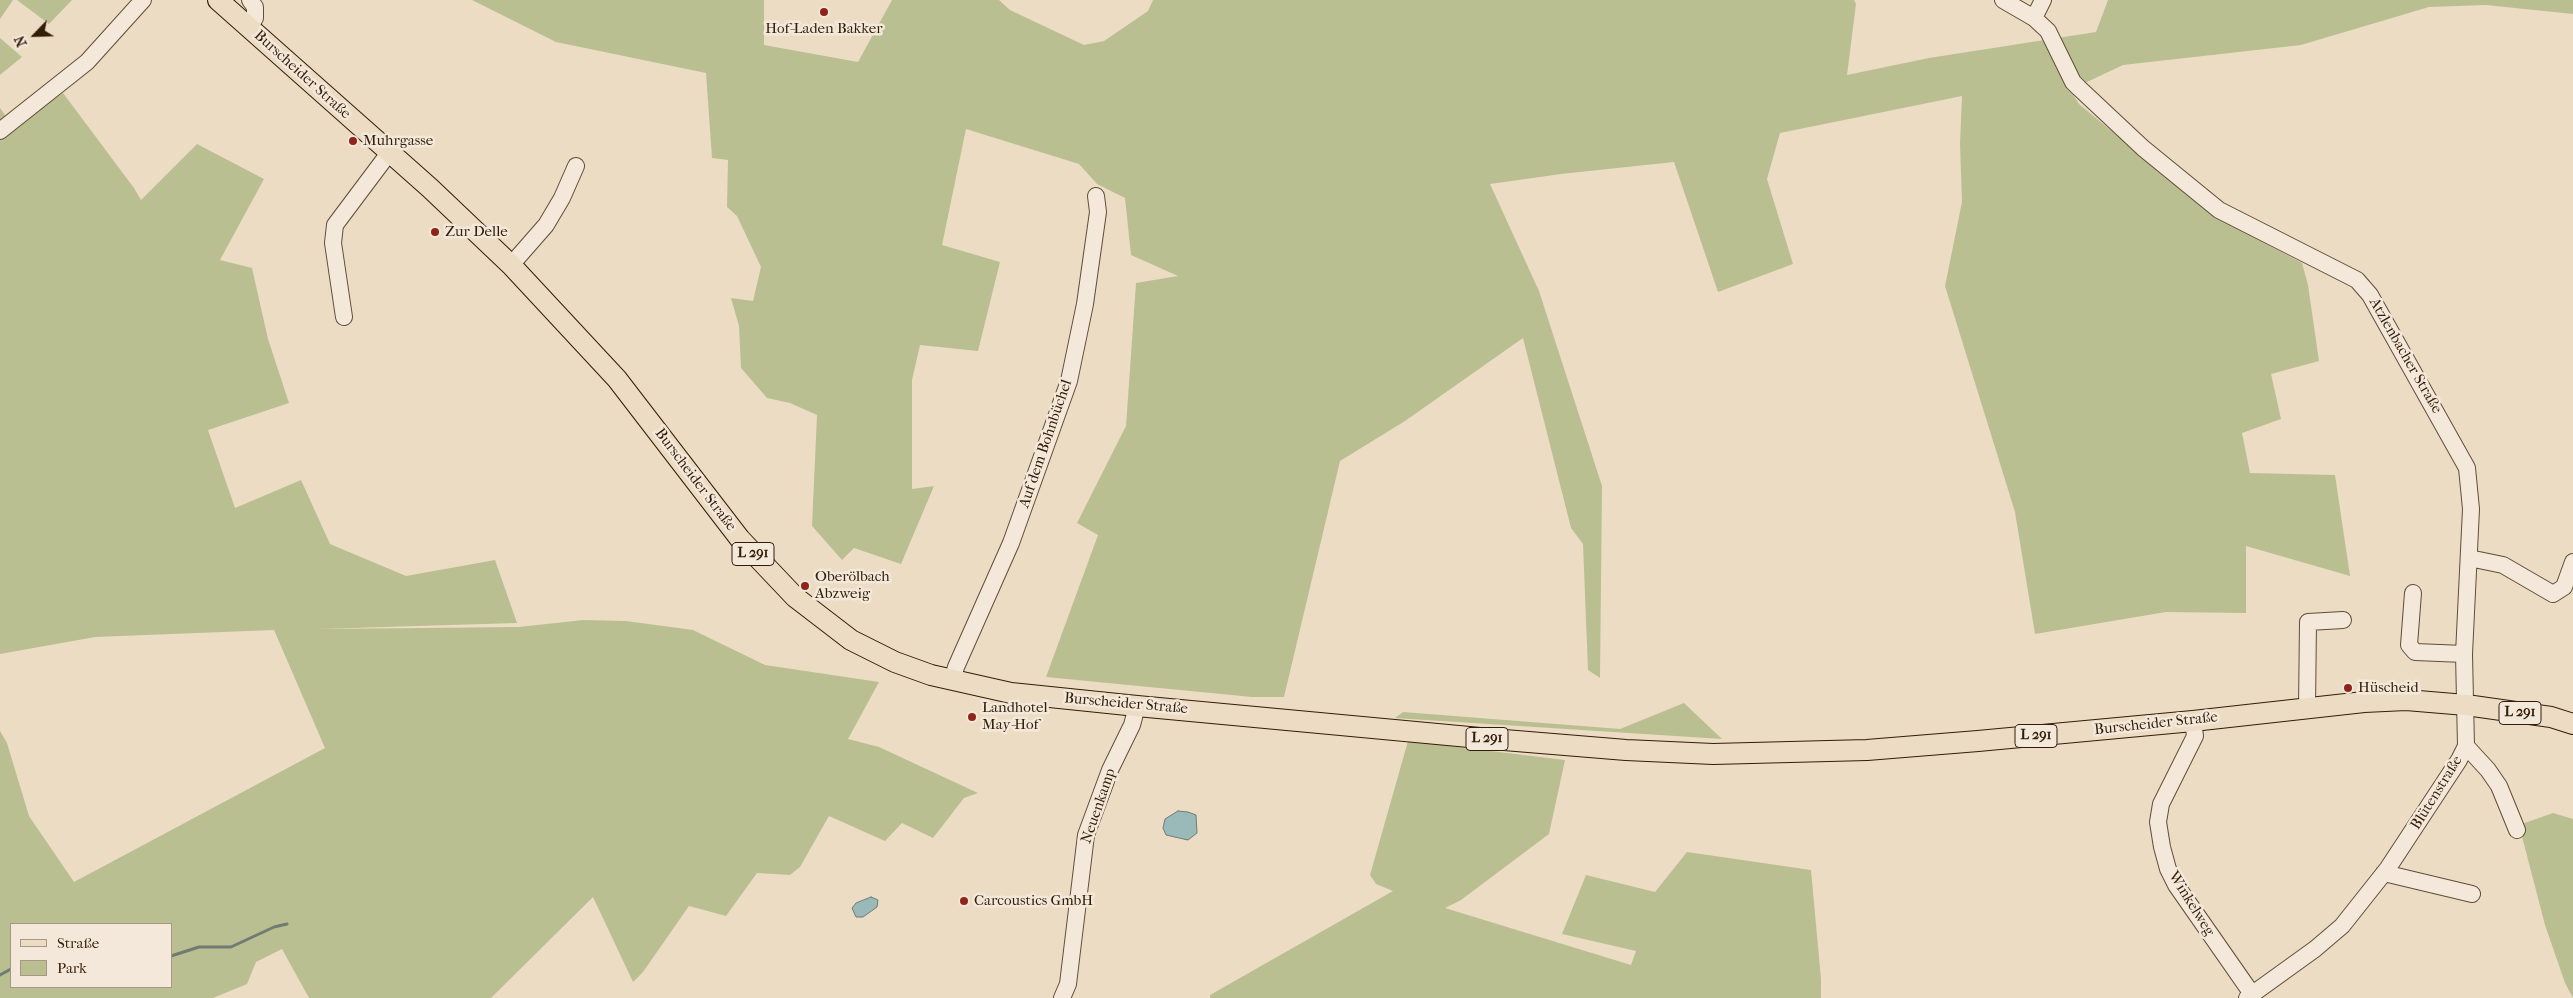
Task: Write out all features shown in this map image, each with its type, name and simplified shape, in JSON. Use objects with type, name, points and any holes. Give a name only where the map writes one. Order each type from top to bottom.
[{"type":"main road","name":"Burscheider Straße","points":[[218,0],[389,154],[430,188],[511,265],[617,379],[740,539],[795,597],[835,629],[863,646],[895,662],[952,682],[1011,693],[1137,706],[1626,750],[1737,754],[1867,750],[2406,700],[2466,705],[2551,717],[2573,724]]},
{"type":"street","points":[[0,131],[87,62],[143,0]]},
{"type":"street","name":"Burscheider Straße","points":[[248,27],[254,18],[255,7],[250,0]]},
{"type":"street","name":"Atzlenbacher Straße","points":[[2003,0],[2034,18],[2048,31],[2073,82],[2143,148],[2219,210],[2357,280],[2370,294],[2466,468],[2472,509],[2464,654],[2466,705]]},
{"type":"street","points":[[2034,18],[2043,0]]},
{"type":"street","points":[[344,318],[333,243],[335,225],[389,154]]},
{"type":"street","points":[[511,265],[546,224],[562,198],[576,166]]},
{"type":"street","name":"Auf dem Bohnbüchel","points":[[952,682],[956,666],[1011,543],[1069,381],[1085,304],[1098,212],[1096,196]]},
{"type":"street","points":[[2469,558],[2502,565],[2553,594],[2564,588],[2573,562]]},
{"type":"street","points":[[2413,593],[2409,646],[2415,652],[2464,654]]},
{"type":"street","points":[[2307,708],[2308,622],[2343,620]]},
{"type":"street","name":"Blütenstraße","points":[[2249,996],[2315,949],[2342,926],[2384,873],[2459,760],[2466,746],[2466,705]]},
{"type":"street","name":"Neuenkamp","points":[[1062,998],[1068,984],[1086,836],[1110,770],[1132,725],[1137,706]]},
{"type":"street","name":"Winkelweg","points":[[2193,721],[2195,736],[2161,804],[2158,822],[2162,847],[2168,869],[2176,886],[2249,996]]},
{"type":"street","points":[[2466,746],[2488,770],[2499,786],[2517,830]]},
{"type":"street","points":[[2384,873],[2472,894]]},
{"type":"green space","points":[[0,0],[13,0],[0,19]]},
{"type":"green space","points":[[17,0],[72,0],[49,24]]},
{"type":"green space","points":[[472,0],[764,0],[764,45],[858,62],[892,0],[999,0],[1010,10],[1084,45],[1104,41],[1148,11],[1153,0],[1854,0],[1856,4],[1847,75],[1929,58],[2096,32],[2108,0],[2573,0],[2573,14],[2486,5],[2429,7],[2301,45],[2123,65],[2070,90],[2079,104],[2215,217],[2302,263],[2308,285],[2319,361],[2271,374],[2281,419],[2242,433],[2250,473],[2335,475],[2350,576],[2246,546],[2246,613],[2166,612],[2035,634],[2015,512],[1945,286],[1962,202],[1960,144],[1962,96],[1780,133],[1767,179],[1793,264],[1718,292],[1674,162],[1561,174],[1490,184],[1539,291],[1602,486],[1600,678],[1588,670],[1583,544],[1571,528],[1523,338],[1405,421],[1340,461],[1284,697],[1252,697],[1046,677],[1098,535],[1077,523],[1126,426],[1136,283],[1178,276],[1131,255],[1125,198],[1097,184],[1079,164],[966,129],[942,245],[1000,262],[978,351],[920,345],[912,380],[912,489],[934,486],[901,564],[854,548],[842,560],[812,526],[817,415],[790,403],[767,398],[741,368],[739,326],[731,298],[753,301],[761,267],[737,216],[727,207],[728,160],[712,158],[706,73],[556,42]]},
{"type":"green space","points":[[0,38],[22,57],[0,75]]},
{"type":"green space","points":[[63,93],[141,200],[197,144],[264,179],[220,260],[252,268],[268,339],[289,403],[208,430],[235,508],[301,480],[330,544],[406,576],[495,560],[517,623],[319,629],[519,627],[583,620],[626,621],[693,630],[765,665],[879,682],[848,739],[879,747],[978,793],[964,798],[933,838],[902,823],[885,841],[829,816],[800,867],[790,875],[757,873],[726,916],[689,906],[643,972],[633,982],[593,897],[491,998],[309,998],[282,949],[256,962],[247,984],[213,998],[0,998],[0,731],[7,743],[29,816],[74,882],[325,748],[274,630],[95,637],[0,654],[0,108],[13,126]]},
{"type":"green space","points":[[1684,703],[1722,739],[1395,718],[1403,712],[1620,729]]},
{"type":"green space","points":[[1408,741],[1565,760],[1549,834],[1461,900],[1445,908],[1631,965],[1636,951],[1562,934],[1586,875],[1655,892],[1687,852],[1811,870],[1821,998],[1210,998],[1210,995],[1393,891],[1376,884],[1370,875]]},
{"type":"green space","points":[[2553,813],[2573,819],[2573,998],[2565,983],[2545,925],[2519,825]]},
{"type":"water","points":[[1178,811],[1196,815],[1197,833],[1188,840],[1166,835],[1163,828],[1165,819]]},
{"type":"water","points":[[871,897],[878,900],[877,907],[863,917],[856,917],[852,908],[856,903]]},
{"type":"waterway","points":[[172,956],[199,947],[231,947],[274,927],[287,924]]},
{"type":"waterway","points":[[0,975],[10,970]]},
{"type":"place","name":"Hof-Laden Bakker","points":[[824,12]]},
{"type":"place","name":"Muhrgasse","points":[[353,141]]},
{"type":"place","name":"Zur Delle","points":[[435,232]]},
{"type":"place","name":"Oberölbach Abzweig","points":[[805,586]]},
{"type":"place","name":"Hüscheid","points":[[2348,688]]},
{"type":"place","name":"Landhotel May-Hof","points":[[972,717]]},
{"type":"place","name":"Carcoustics GmbH","points":[[964,901]]}]
